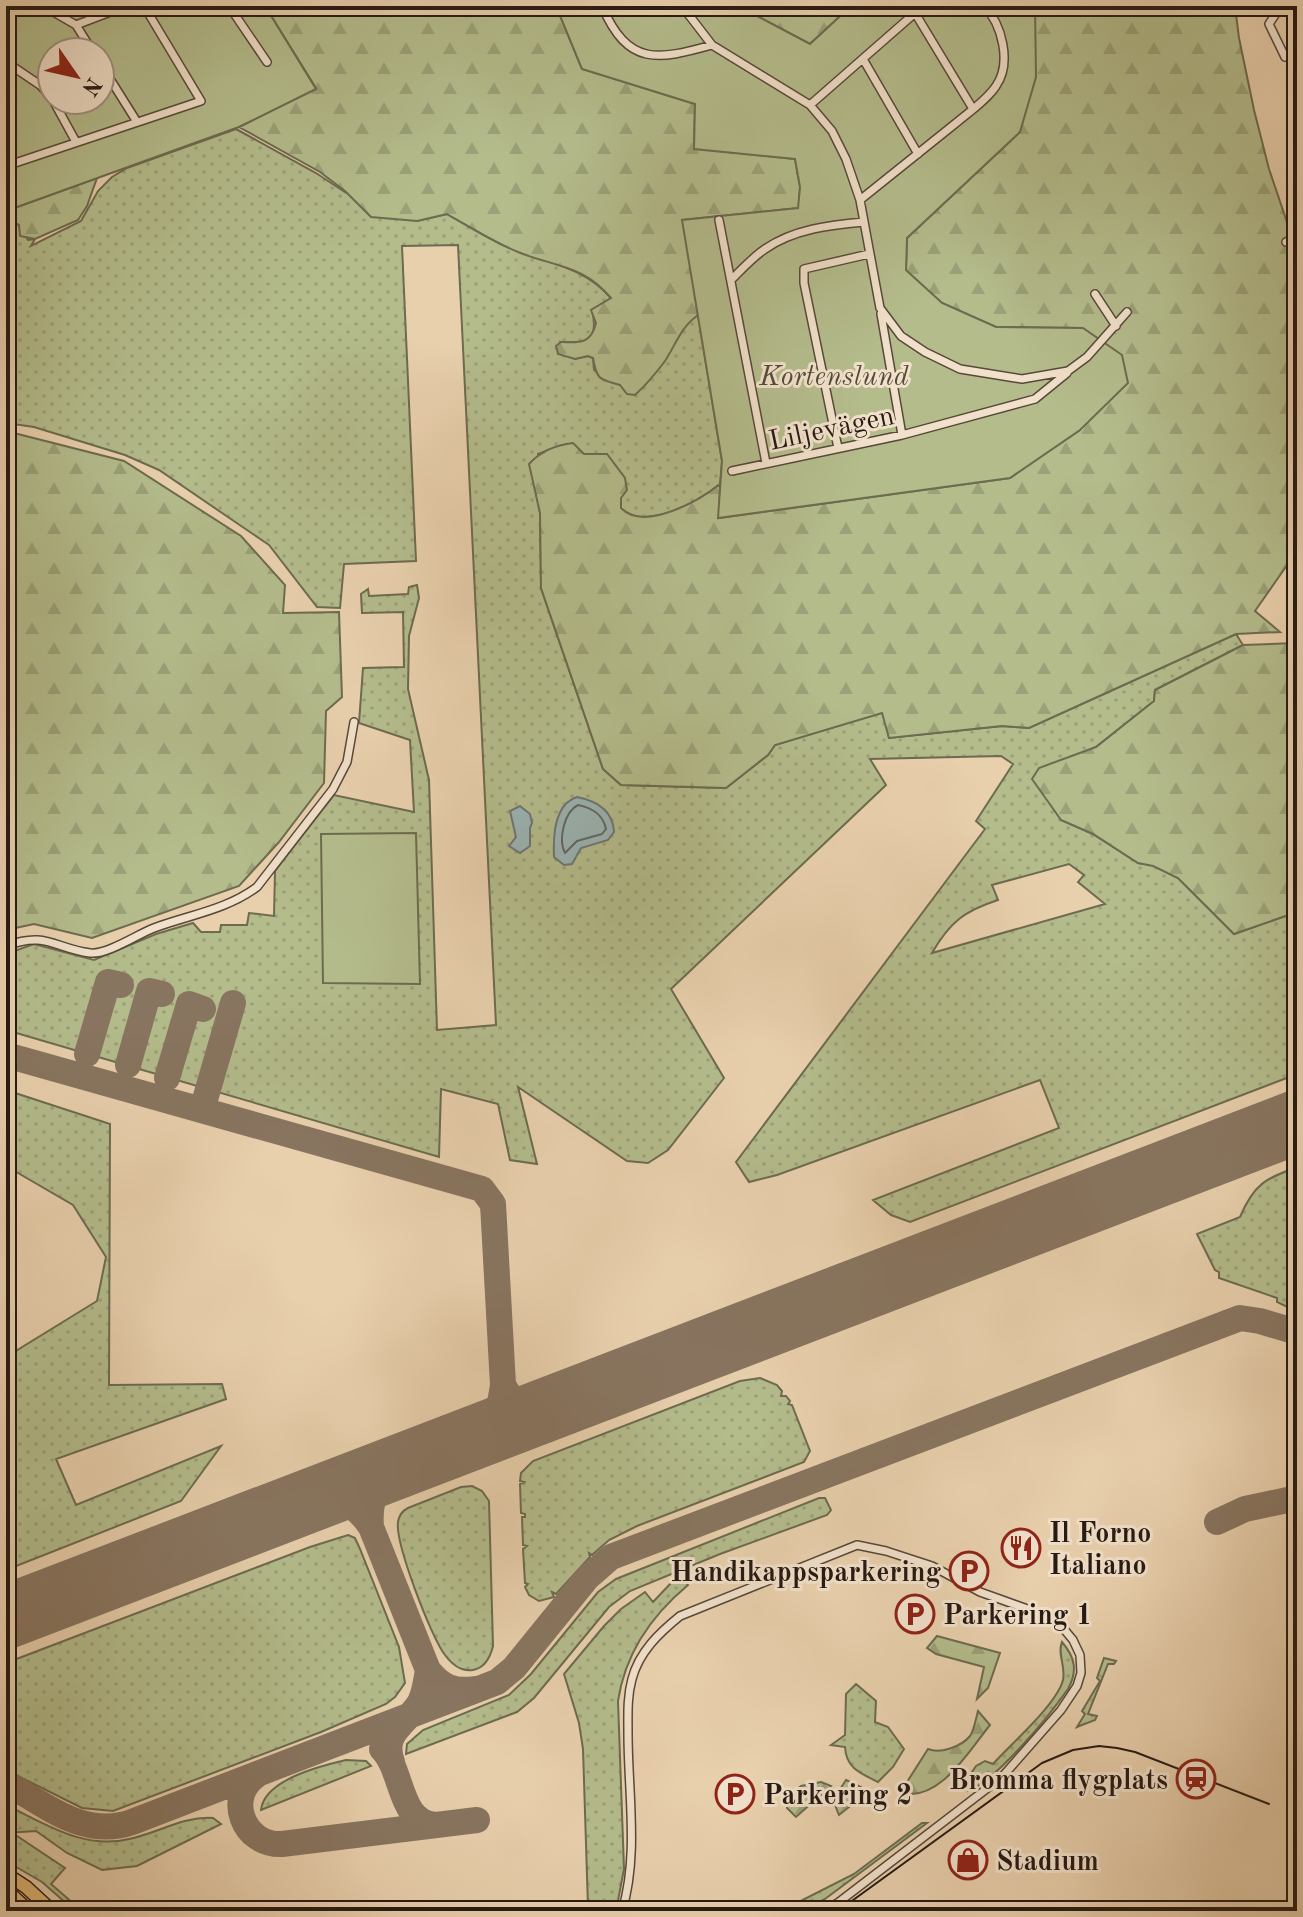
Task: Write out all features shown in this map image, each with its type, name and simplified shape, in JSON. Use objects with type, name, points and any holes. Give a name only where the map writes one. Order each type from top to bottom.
[{"type":"main road","points":[[6,1874],[26,1887],[52,1911]]},
{"type":"main road","points":[[6,1890],[29,1911]]},
{"type":"street","points":[[43,6],[76,25],[83,36]]},
{"type":"street","points":[[76,25],[126,6]]},
{"type":"street","points":[[6,164],[201,101],[144,6]]},
{"type":"street","points":[[229,6],[267,62]]},
{"type":"street","points":[[602,6],[617,34],[653,58],[712,45]]},
{"type":"street","points":[[682,6],[712,45],[810,105],[832,131],[846,159],[860,200],[902,435]]},
{"type":"street","points":[[810,105],[923,6]]},
{"type":"street","points":[[860,200],[973,109],[998,84],[1003,40],[992,14],[984,6]]},
{"type":"street","points":[[1281,6],[1269,24],[1285,57]]},
{"type":"street","points":[[915,13],[973,109]]},
{"type":"street","points":[[863,59],[918,154]]},
{"type":"street","points":[[6,62],[36,82]]},
{"type":"street","points":[[116,89],[137,122]]},
{"type":"street","points":[[62,116],[76,142]]},
{"type":"street","points":[[719,220],[766,463]]},
{"type":"street","points":[[732,279],[765,249],[791,236],[826,226],[864,222]]},
{"type":"street","points":[[1286,242],[1297,238]]},
{"type":"street","points":[[838,448],[804,283],[804,269],[869,254]]},
{"type":"street","points":[[1095,294],[1116,326]]},
{"type":"street","points":[[880,308],[901,336],[960,369],[1022,379],[1068,371]]},
{"type":"street","name":"Liljevägen","points":[[732,471],[902,435],[1035,399],[1087,357],[1127,312]]},
{"type":"street","points":[[6,946],[29,939],[49,940],[93,954],[154,928],[208,912],[246,896],[257,887],[333,789],[347,762],[354,722]]},
{"type":"street","points":[[622,1911],[629,1888],[631,1847],[628,1702],[632,1677],[660,1632],[680,1616],[857,1545],[932,1566],[980,1592],[1047,1616],[1063,1628],[1080,1655],[1081,1673],[1077,1686],[1061,1710],[1002,1777],[824,1911]]},
{"type":"green space","points":[[6,6],[265,6],[316,89],[239,127],[6,211]]},
{"type":"green space","points":[[265,6],[556,6],[582,69],[695,104],[694,148],[795,159],[800,187],[799,208],[683,220],[698,315],[683,330],[665,361],[647,383],[635,395],[627,394],[620,385],[600,378],[593,358],[575,359],[558,354],[556,346],[561,342],[588,339],[596,323],[591,310],[611,298],[590,279],[579,272],[509,248],[447,214],[417,221],[371,217],[320,172],[239,127],[316,88]]},
{"type":"green space","name":"Kortenslund","points":[[556,6],[738,6],[810,44],[851,6],[1035,6],[1036,77],[1020,132],[907,238],[906,270],[942,303],[996,327],[1083,328],[1122,355],[1128,383],[1080,430],[1010,478],[718,518],[722,461],[682,220],[798,208],[800,187],[795,159],[694,149],[695,104],[582,69]]},
{"type":"green space","points":[[738,6],[851,6],[810,44]]},
{"type":"green space","points":[[1035,6],[1235,6],[1254,110],[1269,169],[1297,252],[1297,559],[1290,561],[1255,611],[1280,632],[1236,634],[1029,728],[1002,726],[889,738],[882,713],[775,745],[768,755],[726,788],[621,785],[603,769],[541,588],[540,513],[529,464],[543,452],[573,443],[584,454],[607,454],[625,478],[627,490],[621,498],[621,508],[631,515],[643,517],[671,511],[720,484],[719,518],[1010,478],[1080,430],[1082,328],[996,327],[942,303],[906,271],[907,238],[1020,132]]},
{"type":"green space","points":[[236,129],[345,192],[417,221],[447,214],[507,247],[562,266],[600,287],[611,298],[592,310],[592,334],[585,341],[561,342],[575,359],[593,358],[594,370],[620,385],[644,386],[664,362],[685,324],[698,315],[722,461],[720,484],[686,505],[643,517],[631,515],[621,508],[621,498],[607,454],[584,454],[566,446],[538,454],[536,493],[540,513],[541,588],[603,769],[621,785],[726,788],[768,755],[775,745],[883,712],[889,738],[1002,726],[1029,728],[1236,634],[1243,645],[1155,690],[1154,701],[1096,747],[1074,757],[1061,820],[1093,834],[1138,863],[1153,865],[1178,878],[1234,934],[1297,912],[1297,1074],[910,1222],[891,1215],[873,1200],[1059,1128],[1040,1080],[777,1175],[749,1182],[736,1162],[985,829],[976,821],[1013,764],[1001,756],[870,759],[886,785],[671,989],[724,1078],[668,1150],[648,1163],[627,1161],[518,1087],[537,1164],[510,1160],[498,1104],[441,1089],[439,1157],[6,1030],[6,954],[34,944],[94,960],[156,934],[193,923],[201,932],[220,932],[221,925],[247,925],[249,913],[274,916],[275,871],[334,795],[414,812],[410,740],[359,723],[363,668],[404,667],[403,612],[362,613],[361,594],[368,589],[369,596],[408,594],[409,587],[417,585],[419,598],[409,636],[408,689],[429,780],[437,1030],[496,1025],[458,245],[402,246],[416,561],[344,564],[340,608],[317,607],[269,545],[159,470],[125,455],[34,427],[6,423],[6,218],[19,225],[28,240],[35,239],[31,246],[81,221],[98,191],[127,168]],"holes":[[[1069,864],[1084,875],[1078,882],[1105,904],[932,953],[959,919],[998,900],[992,885]]]},
{"type":"green space","points":[[97,178],[87,206],[78,220],[35,239],[20,236],[19,225],[6,218],[6,211]]},
{"type":"green space","points":[[6,431],[124,461],[241,536],[285,585],[283,613],[339,612],[342,697],[326,711],[324,783],[279,842],[239,886],[92,938],[34,924],[6,930]]},
{"type":"green space","points":[[1297,643],[1297,912],[1234,934],[1178,878],[1153,866],[1138,863],[1093,834],[1061,820],[1032,779],[1039,768],[1096,747],[1154,701],[1155,690],[1243,645]]},
{"type":"green space","points":[[416,833],[420,984],[323,983],[321,834]]},
{"type":"green space","points":[[6,1090],[110,1124],[109,1385],[222,1384],[226,1399],[56,1459],[76,1505],[221,1446],[181,1501],[6,1570],[6,1357],[97,1301],[106,1257],[73,1205],[6,1166]]},
{"type":"green space","points":[[1297,1167],[1297,1312],[1277,1302],[1277,1298],[1219,1278],[1219,1272],[1215,1270],[1197,1234],[1240,1217],[1250,1197],[1262,1184]]},
{"type":"green space","points":[[760,1378],[777,1385],[782,1391],[781,1396],[786,1396],[790,1401],[788,1404],[792,1405],[810,1451],[804,1462],[637,1526],[609,1540],[592,1555],[589,1553],[590,1557],[556,1594],[552,1592],[554,1597],[539,1601],[529,1595],[525,1587],[528,1584],[525,1583],[523,1549],[527,1546],[523,1545],[522,1517],[525,1514],[521,1513],[520,1484],[524,1482],[520,1481],[521,1473],[533,1461],[740,1381]]},
{"type":"green space","points":[[472,1486],[482,1491],[489,1501],[493,1646],[485,1663],[479,1668],[466,1670],[445,1655],[431,1630],[408,1569],[398,1522],[408,1508],[461,1487]]},
{"type":"green space","points":[[825,1498],[831,1510],[827,1515],[630,1591],[609,1607],[534,1698],[517,1712],[406,1754],[407,1744],[423,1730],[509,1695],[531,1674],[598,1592],[616,1579]]},
{"type":"green space","points":[[348,1535],[355,1538],[399,1647],[405,1683],[386,1704],[113,1811],[82,1808],[6,1770],[6,1663]]},
{"type":"green space","points":[[683,1579],[688,1585],[663,1609],[642,1637],[622,1684],[618,1701],[624,1869],[616,1911],[591,1911],[588,1907],[583,1749],[579,1723],[564,1674],[621,1609],[645,1592],[653,1602],[672,1582]]},
{"type":"green space","points":[[937,1636],[1000,1653],[988,1688],[977,1699],[984,1667],[936,1654],[927,1648]]},
{"type":"green space","points":[[1062,1642],[1074,1664],[1068,1689],[1007,1761],[980,1785],[968,1791],[966,1781],[976,1766],[985,1761],[993,1764],[1043,1712],[1059,1690],[1064,1675],[1060,1651]]},
{"type":"green space","points":[[1104,1658],[1116,1661],[1108,1664],[1088,1714],[1097,1716],[1095,1720],[1077,1727],[1085,1714],[1082,1711],[1100,1681],[1097,1678]]},
{"type":"green space","points":[[856,1684],[876,1701],[875,1722],[888,1727],[904,1749],[893,1767],[878,1782],[851,1765],[845,1747],[831,1745],[845,1735],[846,1694]]},
{"type":"green space","points":[[978,1711],[990,1725],[963,1761],[928,1790],[914,1794],[900,1793],[928,1749],[938,1751],[950,1748],[970,1736]]},
{"type":"green space","points":[[346,1760],[366,1761],[371,1766],[261,1810],[264,1799],[282,1783],[308,1771]]},
{"type":"green space","points":[[846,1780],[867,1793],[839,1815],[833,1800]]},
{"type":"green space","points":[[821,1782],[831,1786],[796,1817],[787,1808],[786,1799],[801,1786]]},
{"type":"green space","points":[[6,1805],[66,1833],[96,1841],[129,1839],[202,1818],[213,1818],[221,1824],[137,1866],[102,1870],[67,1853],[36,1831],[6,1833]]},
{"type":"green space","points":[[922,1823],[927,1823],[825,1899],[803,1911],[781,1911],[854,1874]]},
{"type":"green space","points":[[14,1834],[65,1868],[51,1884],[82,1911],[75,1911],[42,1882],[6,1861],[6,1835]]},
{"type":"water","points":[[577,797],[603,808],[611,818],[614,832],[608,840],[581,848],[572,864],[564,865],[554,857],[556,822],[564,806]]},
{"type":"water","points":[[520,806],[530,814],[532,823],[530,846],[520,853],[509,846],[516,837],[510,811]]},
{"type":"taxiway","points":[[87,1054],[108,982],[121,985]]},
{"type":"taxiway","points":[[128,1065],[149,991],[162,994]]},
{"type":"taxiway","points":[[202,1110],[233,1003]]},
{"type":"taxiway","points":[[167,1078],[189,1004],[203,1009]]},
{"type":"taxiway","points":[[6,1055],[482,1189],[493,1204],[503,1385]]},
{"type":"taxiway","points":[[6,1783],[82,1823],[114,1826],[132,1822],[497,1682],[514,1668],[587,1578],[611,1557],[1240,1318],[1297,1332]]},
{"type":"taxiway","points":[[476,1437],[496,1415],[503,1385],[522,1407],[534,1410],[550,1408]]},
{"type":"taxiway","points":[[320,1496],[350,1505],[371,1527],[374,1495],[393,1469]]},
{"type":"taxiway","points":[[1217,1522],[1245,1509],[1297,1498]]},
{"type":"taxiway","points":[[371,1527],[428,1670]]},
{"type":"taxiway","points":[[392,1762],[390,1743],[397,1729],[420,1702],[428,1670],[448,1687],[475,1689]]},
{"type":"taxiway","points":[[382,1749],[389,1758],[408,1806],[424,1822],[436,1825]]},
{"type":"taxiway","points":[[258,1774],[248,1783],[240,1806],[248,1829],[268,1842],[282,1844],[477,1820]]},
{"type":"runway","points":[[6,1617],[1297,1122]]},
{"type":"tram line","points":[[838,1911],[1042,1763],[1073,1750],[1099,1746],[1135,1752],[1269,1804]]},
{"type":"place","name":"Il Forno Italiano","points":[[1021,1548]]},
{"type":"place","name":"Handikappsparkering","points":[[969,1571]]},
{"type":"place","name":"Parkering 1","points":[[915,1614]]},
{"type":"place","name":"Bromma flygplats","points":[[1196,1779]]},
{"type":"place","name":"Parkering 2","points":[[735,1794]]},
{"type":"place","name":"Stadium","points":[[968,1860]]}]
